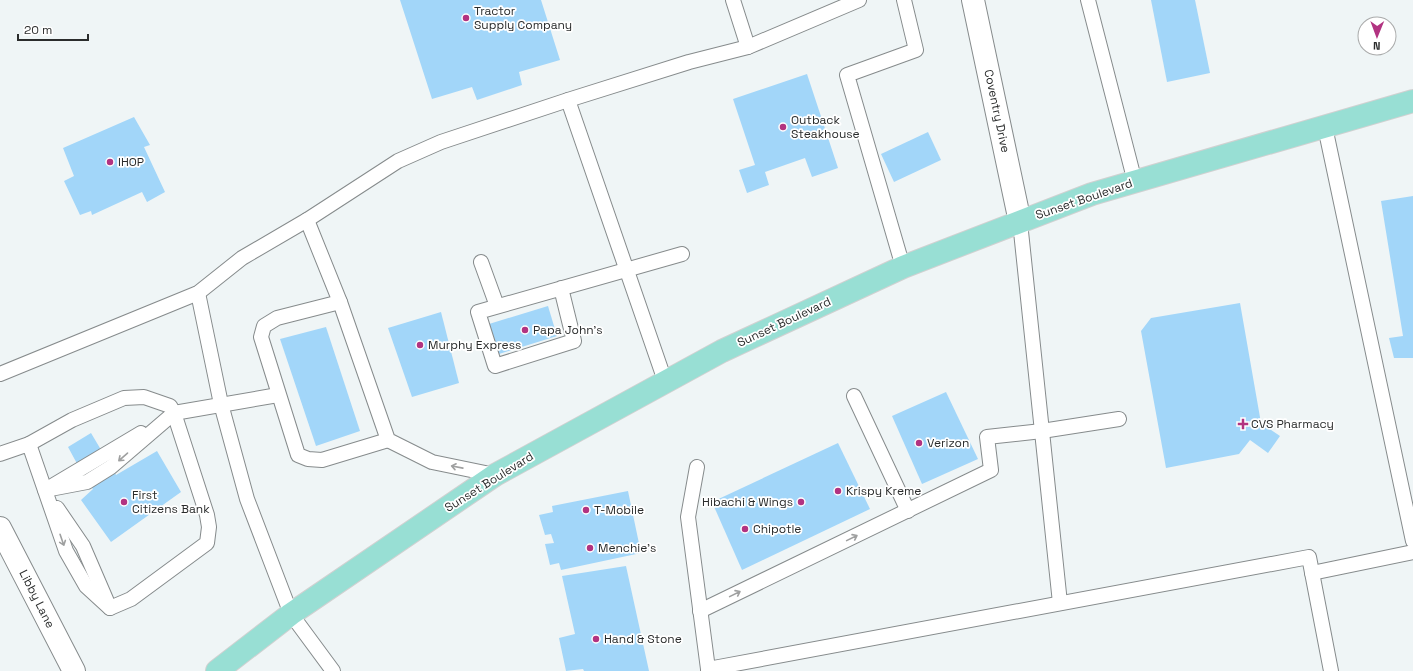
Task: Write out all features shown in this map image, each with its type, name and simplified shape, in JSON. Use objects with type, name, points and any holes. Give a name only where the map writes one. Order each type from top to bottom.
[{"type":"main road","name":"Sunset Boulevard","points":[[217,671],[291,614],[495,475],[722,351],[903,267],[1092,194],[1413,102]]},
{"type":"street","name":"Coventry Drive","points":[[973,0],[1020,222]]},
{"type":"street","name":"Libby Lane","points":[[0,528],[74,671]]},
{"type":"lane","points":[[733,0],[748,48]]},
{"type":"lane","points":[[0,374],[198,293],[242,258],[307,220],[398,161],[441,142],[689,62],[748,48],[859,0]]},
{"type":"lane","points":[[903,267],[848,75],[916,50],[904,0]]},
{"type":"lane","points":[[1088,0],[1135,182]]},
{"type":"lane","points":[[568,100],[626,270],[666,381]]},
{"type":"lane","points":[[1325,127],[1413,541]]},
{"type":"lane","points":[[307,220],[340,302],[388,440]]},
{"type":"lane","points":[[1020,222],[1060,603]]},
{"type":"lane","points":[[561,288],[574,341],[496,366],[478,312],[561,288],[682,254]]},
{"type":"lane","points":[[481,262],[498,306]]},
{"type":"lane","points":[[198,293],[221,404],[246,499],[291,614],[333,671]]},
{"type":"lane","points":[[340,302],[277,318],[264,326],[261,337],[298,455],[308,459],[322,460],[388,440],[432,462],[495,475]]},
{"type":"lane","points":[[45,490],[174,412],[278,395]]},
{"type":"lane","points":[[854,396],[908,510]]},
{"type":"lane","points":[[0,454],[29,444],[72,420],[124,398],[144,397],[170,406],[174,412],[207,515],[209,527],[207,543],[131,599],[110,608],[86,586],[66,551],[29,444]]},
{"type":"lane","points":[[700,611],[992,470],[987,437],[1042,431],[1119,419]]},
{"type":"lane","points":[[698,467],[688,517],[708,670],[1308,557],[1331,671]]},
{"type":"lane","points":[[1312,573],[1413,552]]},
{"type":"building","points":[[400,0],[541,0],[560,60],[519,72],[522,85],[477,100],[472,87],[432,99]]},
{"type":"building","points":[[1151,0],[1195,0],[1210,73],[1167,82]]},
{"type":"building","points":[[807,74],[838,168],[812,177],[805,158],[765,172],[769,185],[747,193],[739,170],[755,165],[733,99]]},
{"type":"building","name":"IHOP","points":[[134,117],[150,145],[144,147],[165,192],[147,202],[142,192],[92,215],[91,211],[80,215],[64,181],[74,176],[63,148]]},
{"type":"building","points":[[928,132],[941,160],[894,182],[881,154]]},
{"type":"building","points":[[1413,196],[1413,358],[1394,358],[1389,338],[1403,336],[1381,201]]},
{"type":"building","name":"CVS Pharmacy","points":[[1240,303],[1261,423],[1280,436],[1268,453],[1250,440],[1239,454],[1166,468],[1141,331],[1151,318]]},
{"type":"building","points":[[548,306],[557,336],[499,354],[489,324]]},
{"type":"building","points":[[441,312],[459,383],[412,397],[388,328]]},
{"type":"building","points":[[326,327],[360,431],[316,446],[280,339]]},
{"type":"building","points":[[946,392],[978,459],[922,484],[892,416]]},
{"type":"building","points":[[91,433],[116,475],[157,451],[181,492],[111,542],[81,500],[93,489],[87,482],[68,447]]},
{"type":"building","points":[[838,443],[870,509],[742,570],[712,502]]},
{"type":"building","points":[[628,491],[641,553],[561,570],[559,563],[550,565],[545,544],[554,543],[551,534],[545,535],[539,515],[553,512],[552,506]]},
{"type":"building","points":[[626,566],[649,671],[584,671],[583,669],[566,671],[559,638],[575,634],[562,576]]},
{"type":"place","name":"Tractor Supply Company","points":[[466,18]]},
{"type":"place","name":"Outback Steakhouse","points":[[783,127]]},
{"type":"place","name":"IHOP","points":[[110,162]]},
{"type":"place","name":"Papa John's","points":[[525,330]]},
{"type":"place","name":"Murphy Express","points":[[420,345]]},
{"type":"place","name":"CVS Pharmacy","points":[[1243,424]]},
{"type":"place","name":"Verizon","points":[[919,443]]},
{"type":"place","name":"Krispy Kreme","points":[[838,491]]},
{"type":"place","name":"First Citizens Bank","points":[[124,502]]},
{"type":"place","name":"Hibachi & Wings","points":[[801,502]]},
{"type":"place","name":"T-Mobile","points":[[586,510]]},
{"type":"place","name":"Chipotle","points":[[745,529]]},
{"type":"place","name":"Menchie's","points":[[590,548]]},
{"type":"place","name":"Hand & Stone","points":[[596,639]]}]
